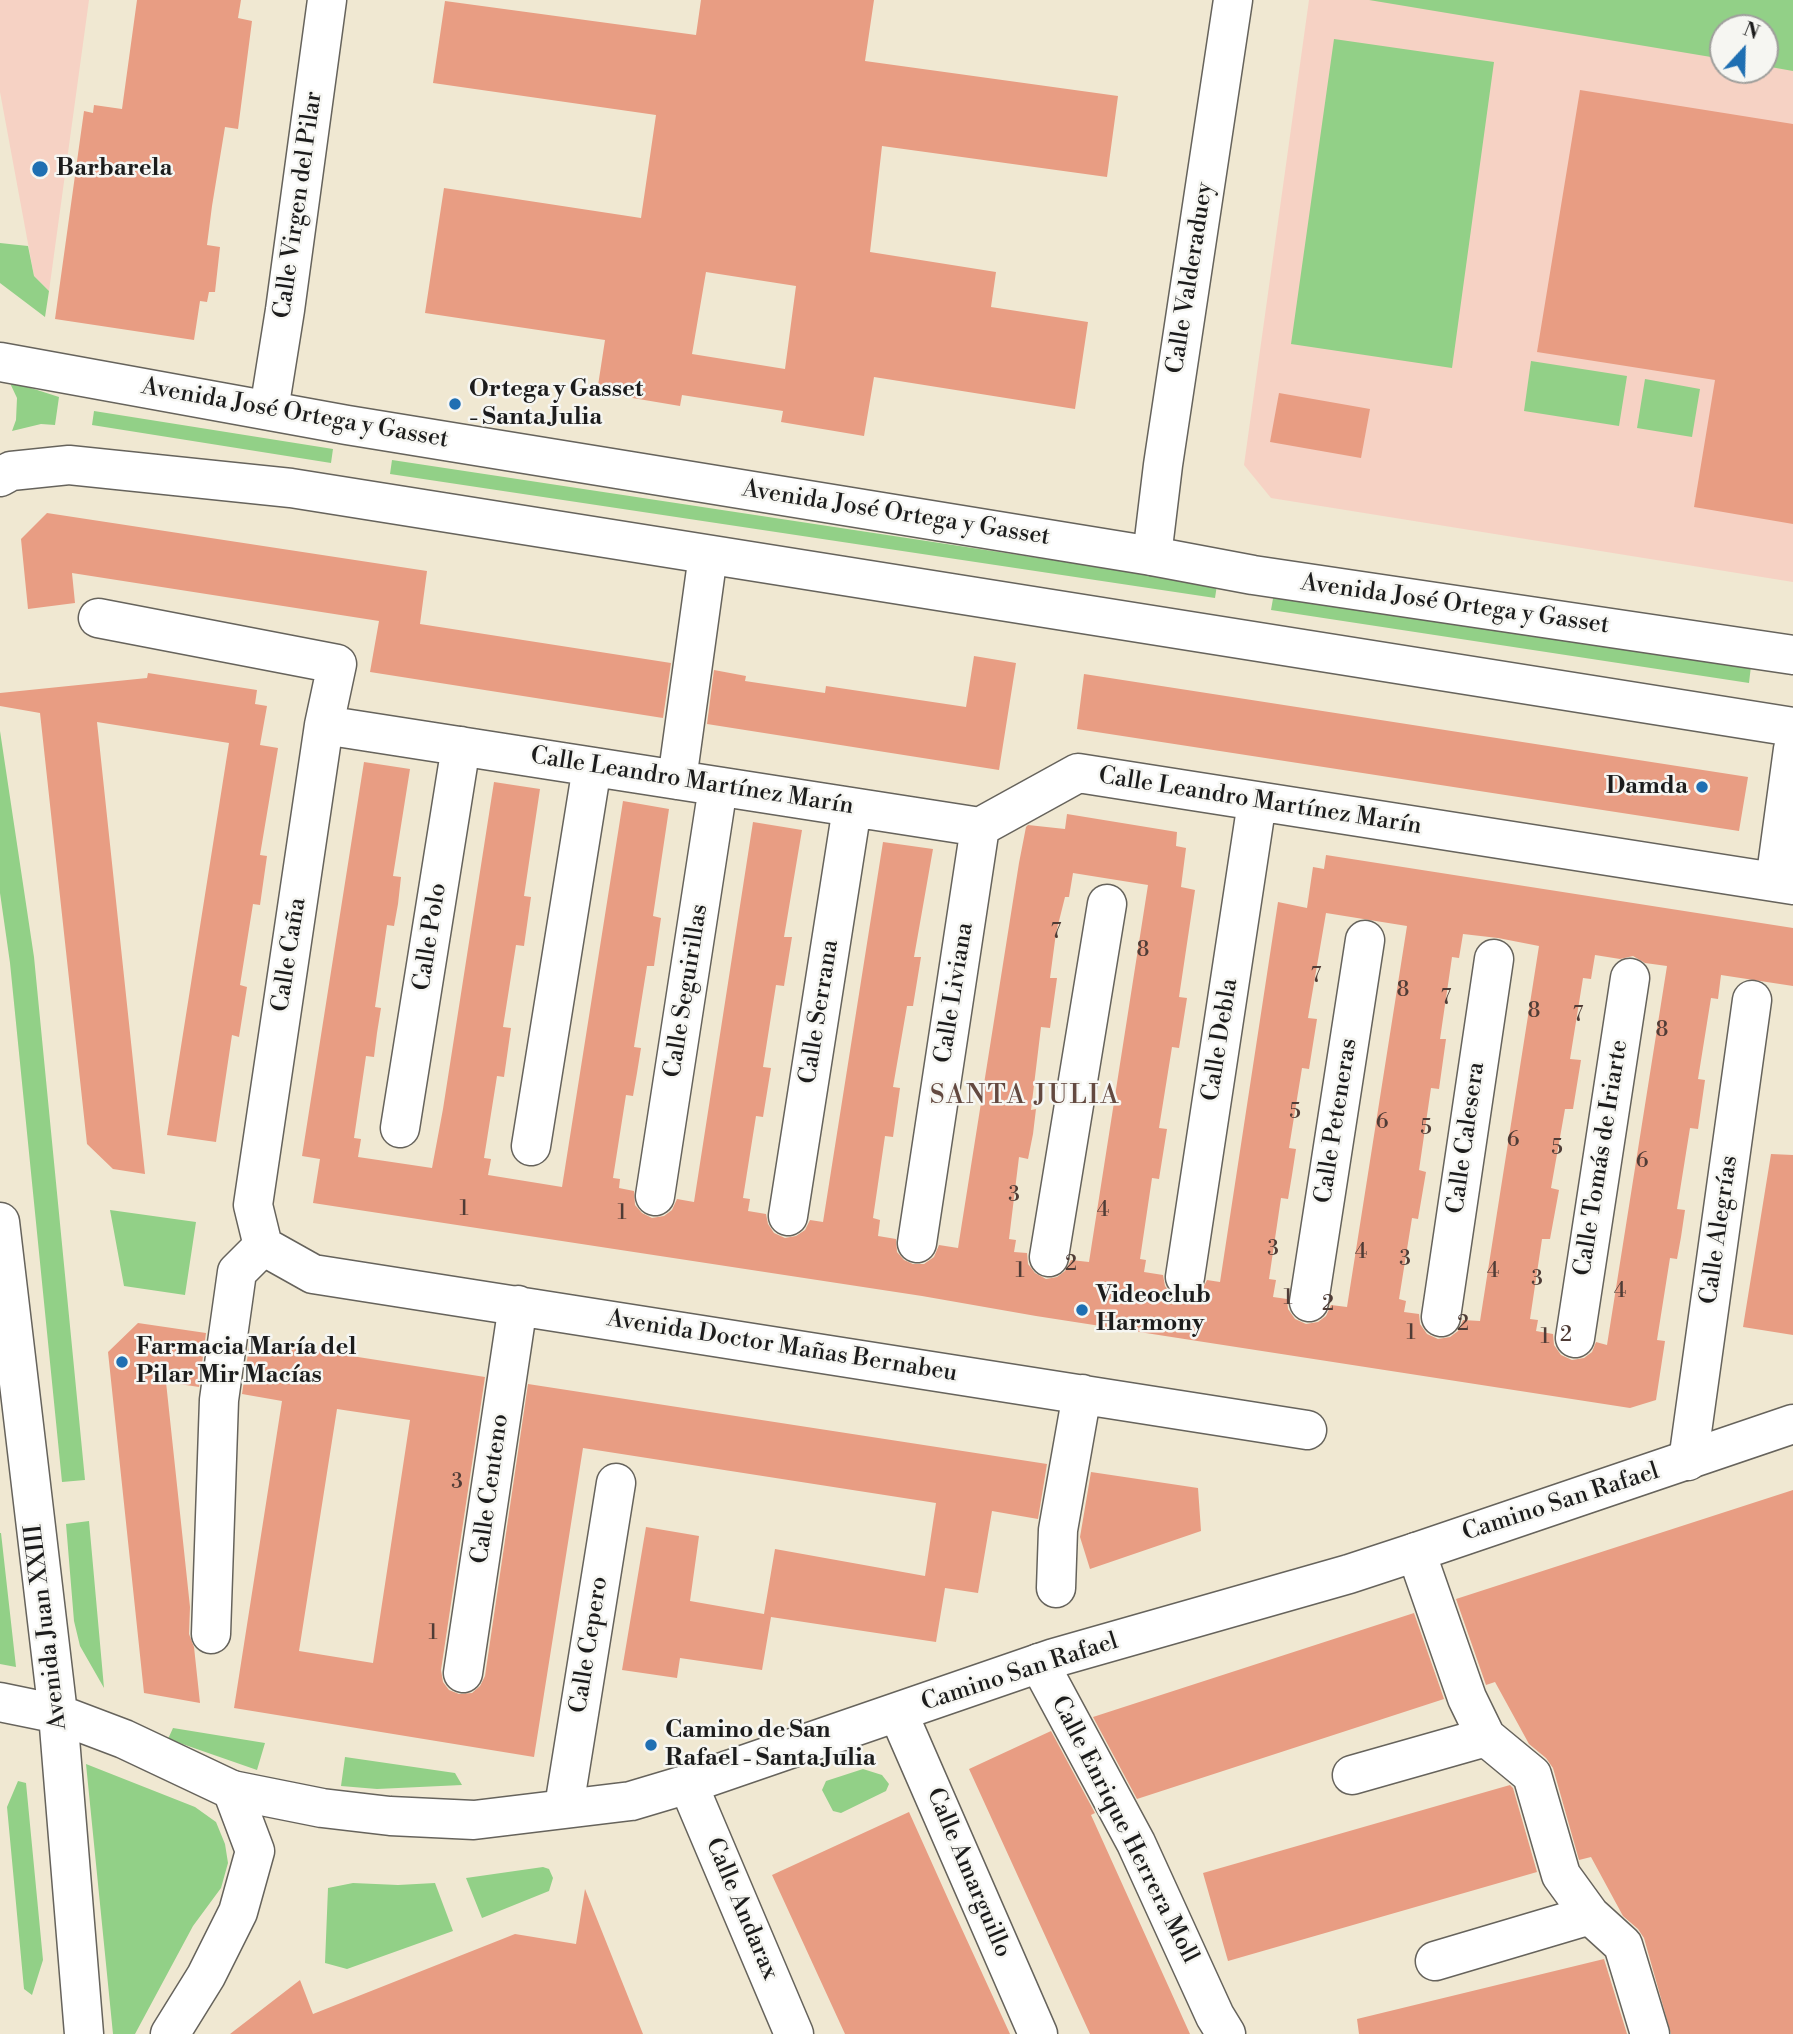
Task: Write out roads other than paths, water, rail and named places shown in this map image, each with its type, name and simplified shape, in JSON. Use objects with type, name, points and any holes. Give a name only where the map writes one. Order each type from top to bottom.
[{"type":"street","name":"Calle Virgen del Pilar","points":[[269,410],[327,0]]},
{"type":"street","name":"Calle Valderaduey","points":[[1152,556],[1163,465],[1233,0]]},
{"type":"street","name":"Avenida José Ortega y Gasset","points":[[0,362],[347,425],[1152,556],[1253,575],[1793,655]]},
{"type":"street","points":[[0,477],[11,471],[69,465],[291,488],[1793,727]]},
{"type":"street","points":[[677,780],[708,555]]},
{"type":"street","name":"Calle Caña","points":[[98,618],[337,664],[324,725],[253,1205],[263,1246]]},
{"type":"street","name":"Calle Leandro Martínez Marín","points":[[324,725],[980,827],[1078,773],[1784,884]]},
{"type":"street","name":"Calle Polo","points":[[400,1129],[461,746]]},
{"type":"street","points":[[1784,884],[1793,748]]},
{"type":"street","points":[[531,1146],[592,767]]},
{"type":"street","name":"Calle Seguirillas","points":[[655,1196],[718,787]]},
{"type":"street","name":"Calle Debla","points":[[1185,1277],[1257,802]]},
{"type":"street","name":"Calle Serrana","points":[[788,1216],[852,808]]},
{"type":"street","name":"Calle Liviana","points":[[917,1242],[980,827]]},
{"type":"street","points":[[1049,1256],[1107,904]]},
{"type":"street","name":"Calle Peteneras","points":[[1308,1302],[1365,940]]},
{"type":"street","name":"Calle Calesera","points":[[1441,1317],[1494,959]]},
{"type":"street","name":"Calle Tomás de Iriarte","points":[[1575,1338],[1630,978]]},
{"type":"street","name":"Calle Alegrías","points":[[1688,1461],[1752,1000]]},
{"type":"street","name":"Avenida Juan XXIII","points":[[0,1222],[58,1714],[84,2034]]},
{"type":"street","points":[[211,1634],[220,1387],[237,1272],[263,1246]]},
{"type":"street","name":"Avenida Doctor Mañas Bernabeu","points":[[263,1246],[313,1274],[1307,1430]]},
{"type":"street","name":"Calle Centeno","points":[[463,1673],[518,1305]]},
{"type":"street","points":[[1056,1588],[1058,1530],[1082,1394]]},
{"type":"street","name":"Camino San Rafael","points":[[0,1702],[58,1714],[124,1738],[232,1790],[322,1808],[390,1816],[474,1820],[631,1801],[898,1713],[1039,1663],[1349,1574],[1793,1424]]},
{"type":"street","name":"Calle Cepero","points":[[564,1807],[616,1483]]},
{"type":"street","points":[[1416,1552],[1467,1698],[1486,1737],[1532,1775],[1561,1875],[1590,1915],[1623,1945],[1650,2034]]},
{"type":"street","name":"Calle Enrique Herrera Moll","points":[[1039,1663],[1136,1843],[1215,2016],[1226,2034]]},
{"type":"street","name":"Calle Amarguillo","points":[[898,1713],[1038,2034]]},
{"type":"street","points":[[1352,1775],[1486,1737]]},
{"type":"street","name":"Calle Andarax","points":[[688,1784],[794,2034]]},
{"type":"street","points":[[170,2034],[206,1976],[239,1912],[255,1851],[232,1790]]},
{"type":"street","points":[[1435,1961],[1590,1915]]},
{"type":"place","name":"Barbarela","points":[[40,169]]},
{"type":"place","name":"Ortega y Gasset - Santa Julia","points":[[455,404]]},
{"type":"place","name":"Damda","points":[[1702,787]]},
{"type":"place","name":"Videoclub Harmony","points":[[1082,1310]]},
{"type":"place","name":"Farmacia María del Pilar Mir Macías","points":[[122,1362]]},
{"type":"place","name":"Camino de San Rafael - Santa Julia","points":[[651,1745]]},
{"type":"district","name":"SANTA JULIA","points":[[1025,1097]]}]
